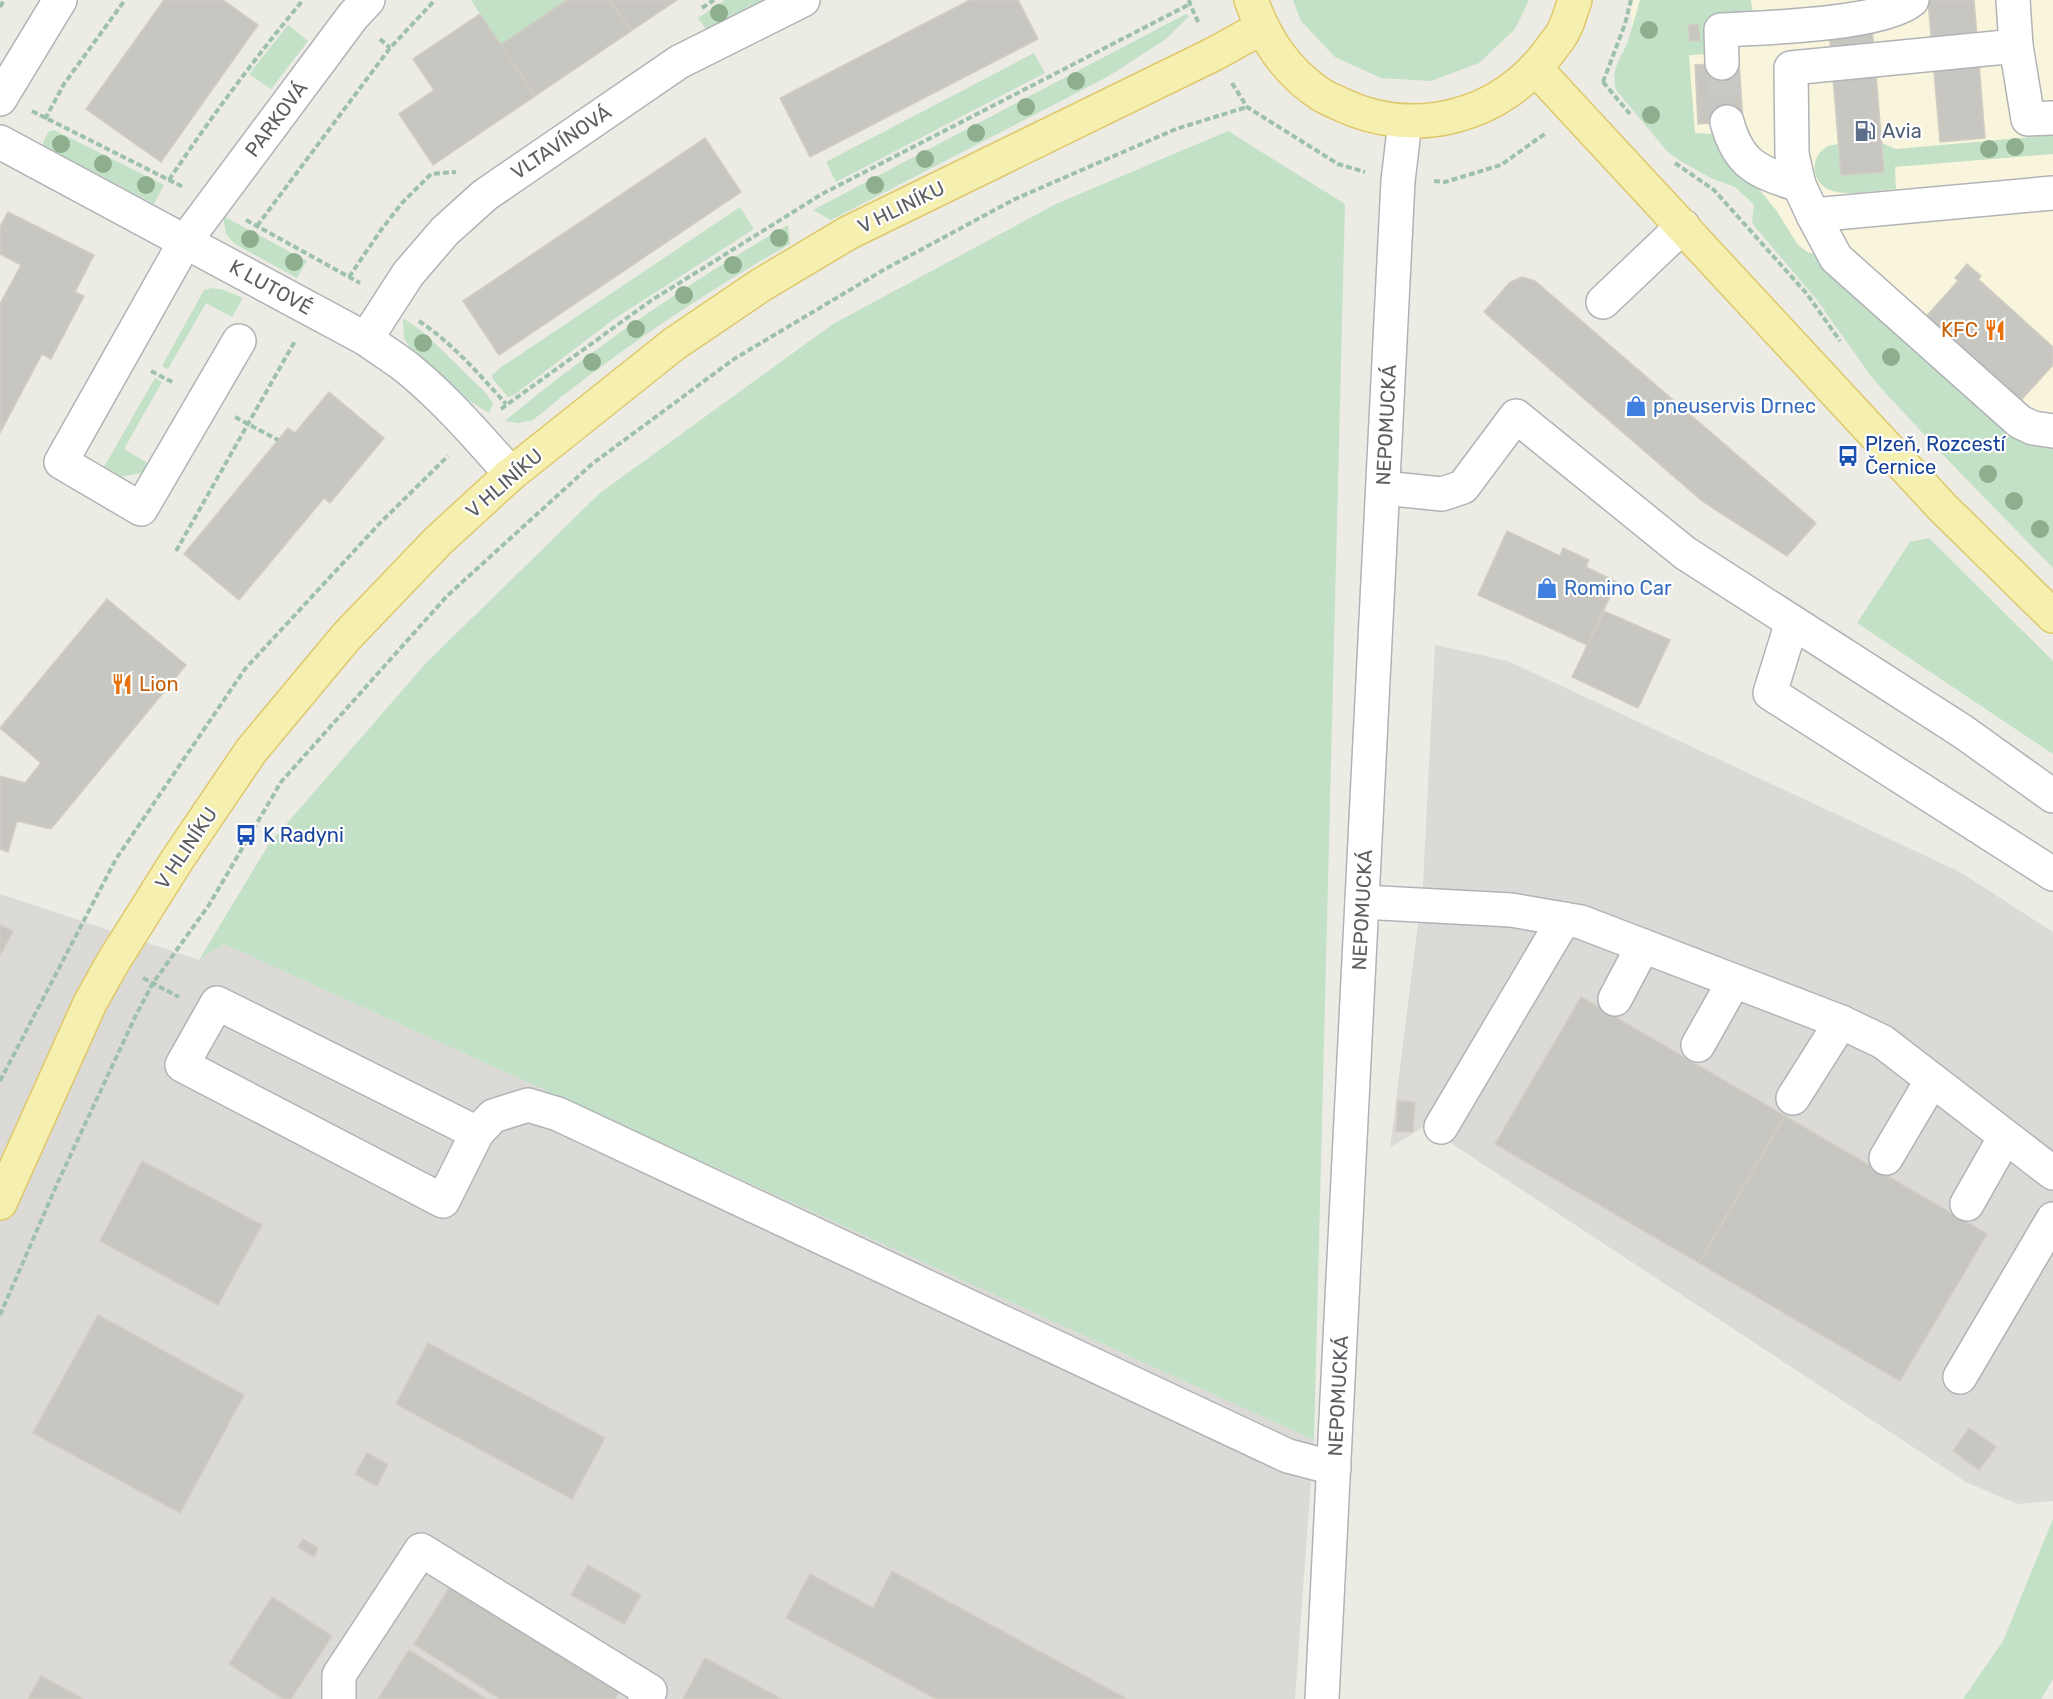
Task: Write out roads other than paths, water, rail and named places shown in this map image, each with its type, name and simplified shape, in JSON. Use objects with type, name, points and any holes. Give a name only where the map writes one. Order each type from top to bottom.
[{"type":"main road","points":[[1256,14],[1286,65],[1320,94],[1361,114],[1405,122],[1453,117],[1498,99],[1536,69],[1564,30],[1575,0]]},
{"type":"main road","name":"V HLINÍKU","points":[[0,1203],[90,1003],[177,860],[251,751],[346,637],[438,541],[511,474],[674,344],[770,279],[848,233],[1214,54],[1256,14]]},
{"type":"main road","points":[[1536,69],[1943,508],[2053,616]]},
{"type":"street","points":[[1,96],[60,0]]},
{"type":"street","name":"PARKOVÁ","points":[[239,341],[141,509],[61,462],[186,240],[353,16],[368,0]]},
{"type":"street","name":"VLTAVÍNOVÁ","points":[[366,339],[408,274],[445,231],[485,195],[518,170],[680,62],[803,0]]},
{"type":"street","points":[[1722,63],[1721,30],[1806,25],[1854,18],[1889,11],[1912,0]]},
{"type":"street","points":[[2013,0],[2016,46],[2028,119],[2053,118]]},
{"type":"street","points":[[2016,46],[1791,68],[1792,154],[1799,185],[1812,215],[1836,258],[2020,422],[2033,428],[2053,431]]},
{"type":"street","name":"NEPOMUCKÁ","points":[[1322,1699],[1398,181],[1405,122]]},
{"type":"street","points":[[1727,122],[1732,140],[1741,155],[1759,172],[1799,185]]},
{"type":"street","name":"K LUTOVÉ","points":[[13,149],[186,240],[366,339],[409,369],[444,400],[511,474]]},
{"type":"street","points":[[1812,215],[2053,193]]},
{"type":"street","points":[[1603,302],[1683,226]]},
{"type":"street","points":[[1383,488],[1442,494],[1462,486],[1516,416],[1685,553],[1962,731],[2053,796]]},
{"type":"street","points":[[1792,622],[1770,693],[2053,874]]},
{"type":"street","points":[[1362,902],[1511,910],[1581,922],[1840,1022],[1883,1041],[2053,1173]]},
{"type":"street","points":[[1441,1127],[1564,919]]},
{"type":"street","points":[[1615,999],[1643,946]]},
{"type":"street","points":[[1698,1045],[1734,981]]},
{"type":"street","points":[[477,1133],[217,1003],[182,1065],[443,1201],[477,1133],[493,1116],[528,1105],[558,1114],[1288,1456],[1334,1468]]},
{"type":"street","points":[[1793,1098],[1840,1022]]},
{"type":"street","points":[[1886,1158],[1932,1080]]},
{"type":"street","points":[[1967,1204],[2005,1137]]},
{"type":"street","points":[[1960,1377],[2053,1219]]},
{"type":"street","points":[[339,1699],[339,1675],[421,1550],[650,1690],[645,1699]]},
{"type":"tunnel","points":[[1722,63],[1727,122]]},
{"type":"place","name":"Avia","points":[[1865,131]]},
{"type":"place","name":"KFC","points":[[1995,330]]},
{"type":"place","name":"pneuservis Drnec","points":[[1636,406]]},
{"type":"place","name":"Plzeň, Rozcestí Černice","points":[[1848,456]]},
{"type":"place","name":"Romino Car","points":[[1547,588]]},
{"type":"place","name":"Lion","points":[[122,684]]},
{"type":"place","name":"K Radyni","points":[[246,835]]}]
